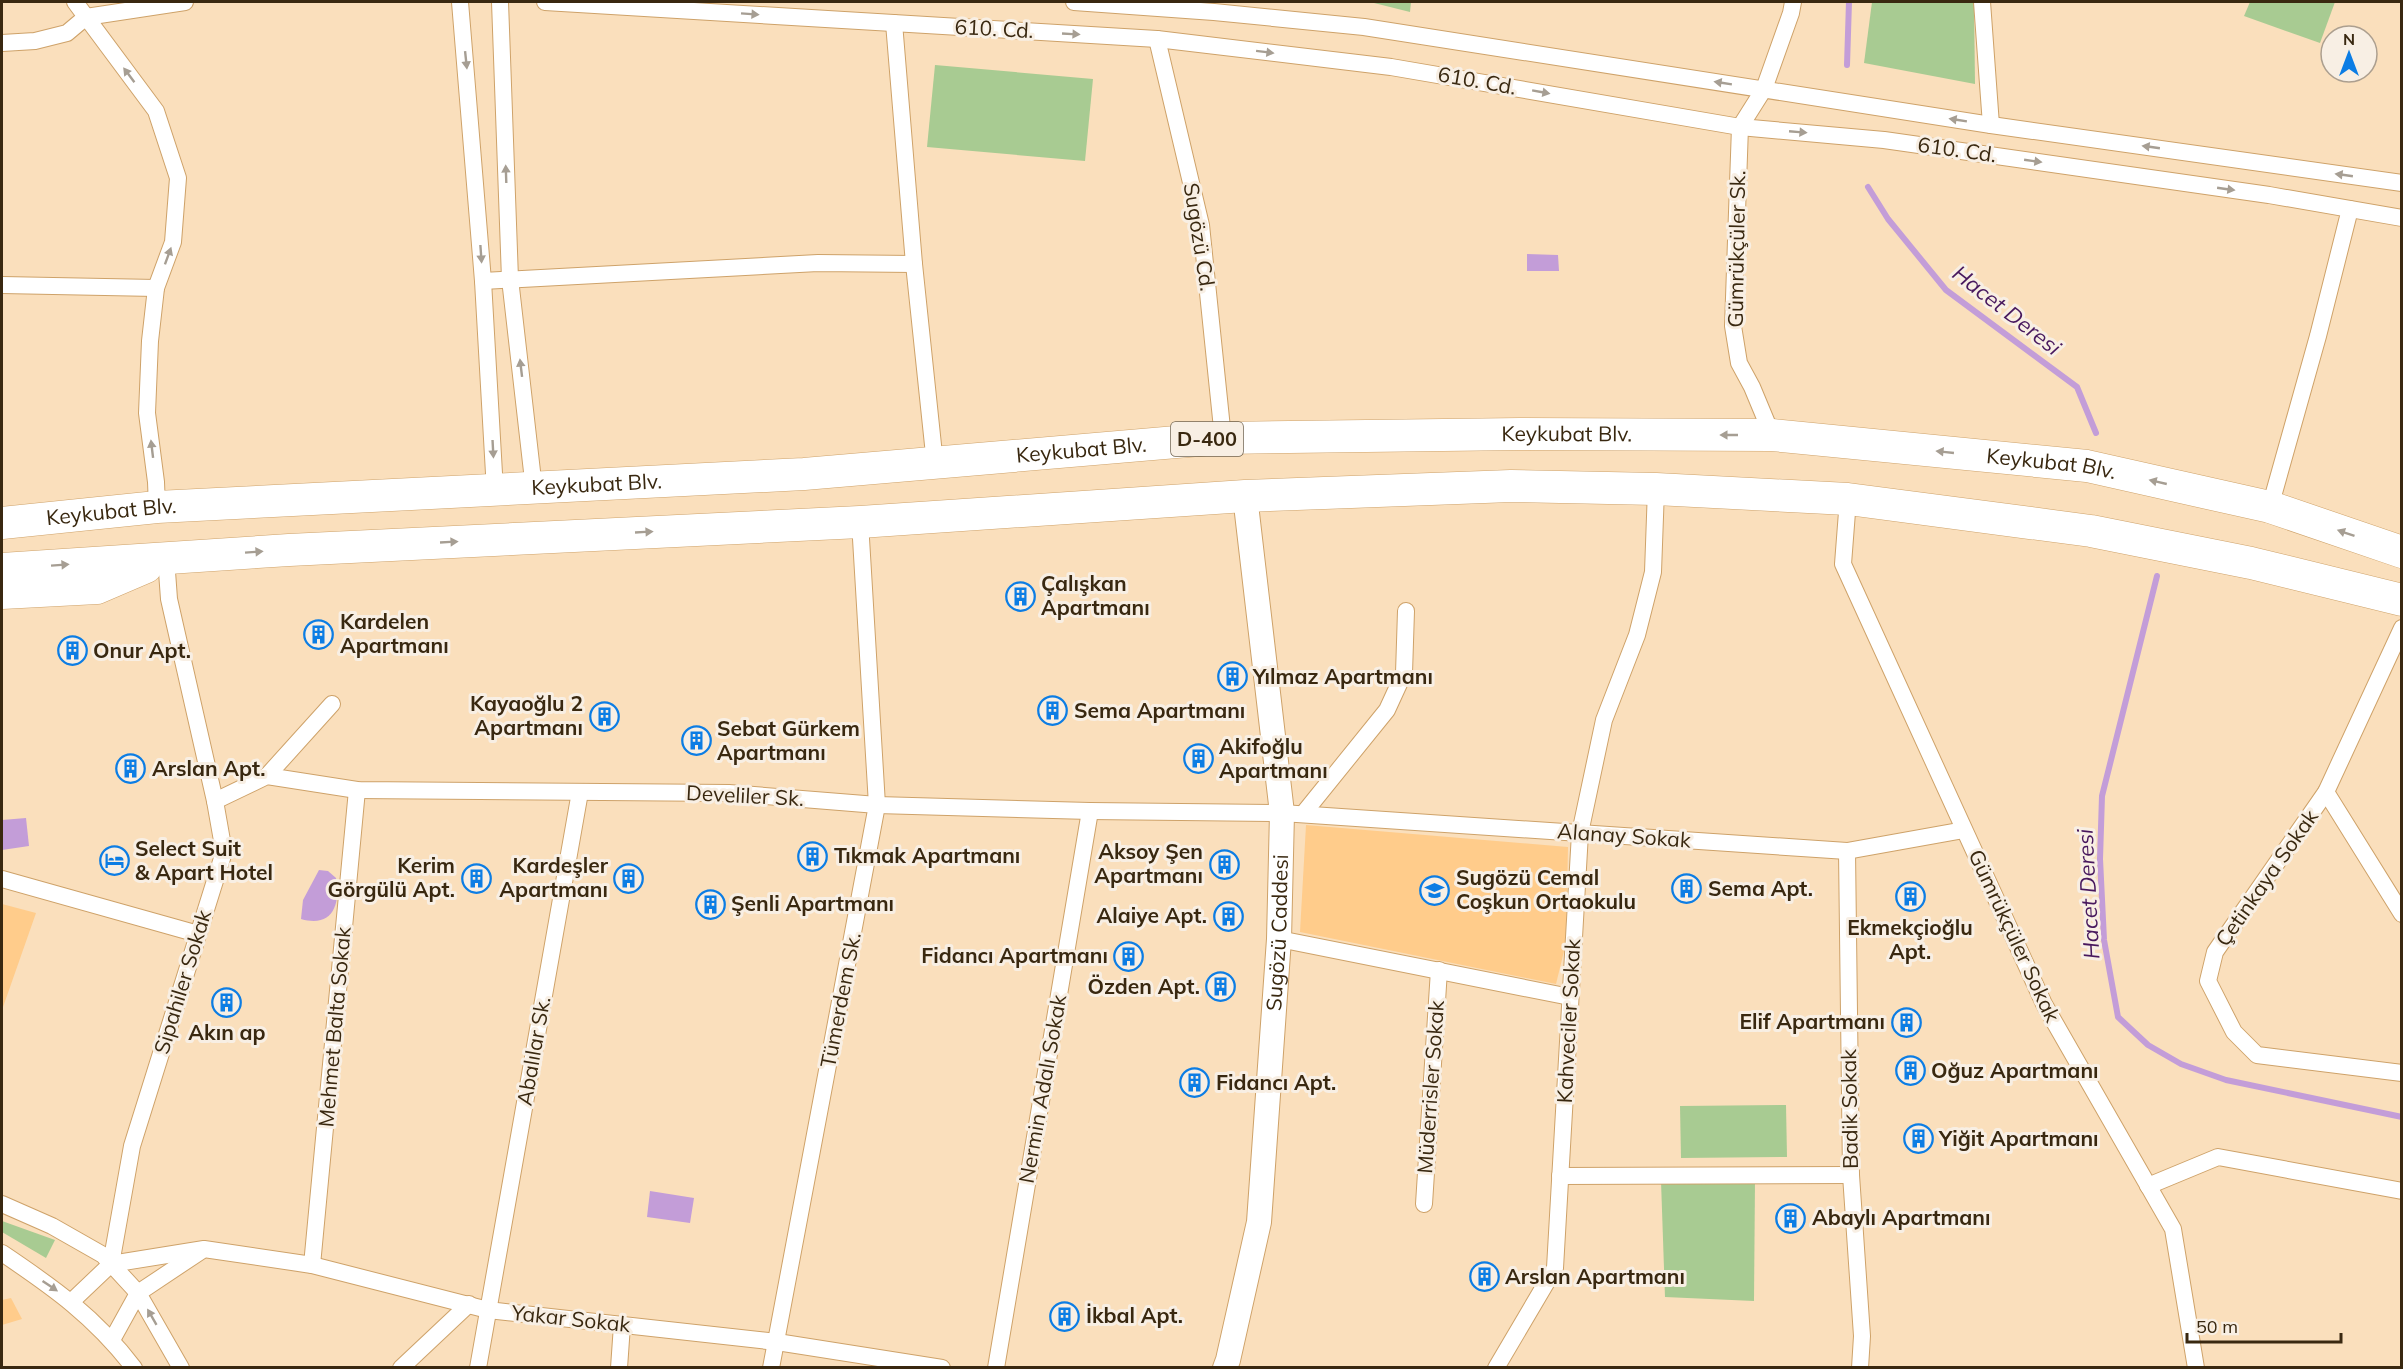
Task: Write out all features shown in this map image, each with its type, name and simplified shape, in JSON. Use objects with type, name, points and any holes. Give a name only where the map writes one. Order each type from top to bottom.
[{"type":"highway","name":"Keykubat Blv.","points":[[2,523],[157,507],[792,475],[1223,438],[1520,434],[1772,435],[2087,466],[2270,507],[2402,552]]},
{"type":"highway","points":[[2,569],[486,540],[860,522],[1245,496],[1511,486],[1656,489],[1848,499],[2091,531],[2251,563],[2402,600]]},
{"type":"highway","points":[[2,506],[92,502],[157,507]]},
{"type":"highway","points":[[2,593],[97,588],[166,558]]},
{"type":"street","points":[[75,2],[156,111],[178,178],[173,242],[156,288],[150,341],[147,413],[157,507]]},
{"type":"street","points":[[2,43],[35,41],[67,33],[86,17],[185,2]]},
{"type":"street","points":[[460,2],[483,280],[495,491]]},
{"type":"street","points":[[500,2],[510,279],[534,489]]},
{"type":"street","name":"610. Cd.","points":[[545,2],[1157,39],[1391,67],[1740,127],[1884,140],[2269,195],[2402,218]]},
{"type":"street","name":"610. Cd.","points":[[1074,2],[1214,12],[1364,27],[1991,125],[2402,183]]},
{"type":"street","points":[[1740,127],[1764,89],[1793,2]]},
{"type":"street","points":[[1982,2],[1991,125]]},
{"type":"street","points":[[894,23],[914,264],[936,464]]},
{"type":"street","name":"Sugözü Cd.","points":[[1157,39],[1201,225],[1223,438]]},
{"type":"street","name":"Gümrükçüler Sk.","points":[[1740,127],[1733,326],[1739,363],[1752,387],[1772,435]]},
{"type":"street","points":[[2270,507],[2318,336],[2350,209]]},
{"type":"street","points":[[483,280],[818,263],[914,264]]},
{"type":"street","points":[[2,285],[156,288]]},
{"type":"street","name":"Kahveciler Sokak","points":[[1496,1368],[1555,1268],[1580,833],[1604,720],[1637,635],[1653,572],[1656,489]]},
{"type":"street","name":"Sugözü Caddesi","points":[[1225,1368],[1259,1222],[1279,939],[1292,814],[1245,496]]},
{"type":"street","name":"Gümrükçüler Sokak","points":[[1848,499],[1843,564],[2044,1004],[2173,1229],[2196,1368]]},
{"type":"street","name":"Tümerdem Sk.","points":[[771,1368],[877,805],[860,522]]},
{"type":"street","name":"Sipahiler Sokak","points":[[111,1264],[132,1146],[224,852],[215,801],[169,599],[166,558]]},
{"type":"street","points":[[1292,814],[1387,710],[1404,673],[1406,611]]},
{"type":"street","name":"Çetinkaya Sokak","points":[[2402,628],[2326,792],[2214,952],[2208,981],[2234,1032],[2257,1055],[2402,1073]]},
{"type":"street","points":[[215,801],[267,776],[332,704]]},
{"type":"street","name":"Develiler Sk.","points":[[267,776],[357,790],[729,793],[877,805],[1292,814]]},
{"type":"street","name":"Mehmet Balta Sokak","points":[[312,1265],[357,790]]},
{"type":"street","name":"Abalılar Sk.","points":[[478,1368],[580,792]]},
{"type":"street","name":"Çetinkaya Sokak","points":[[2326,792],[2402,914]]},
{"type":"street","name":"Nermin Adalı Sokak","points":[[996,1368],[1090,811]]},
{"type":"street","name":"Alanay Sokak","points":[[1292,814],[1846,850],[1964,830]]},
{"type":"street","name":"Badik Sokak","points":[[1846,850],[1851,1174],[1862,1336],[1860,1368]]},
{"type":"street","points":[[2,879],[198,934]]},
{"type":"street","name":"Müderrisler Sokak","points":[[1279,939],[1570,997]]},
{"type":"street","name":"Müderrisler Sokak","points":[[1424,1204],[1439,970]]},
{"type":"street","points":[[2148,1186],[2218,1157],[2402,1191]]},
{"type":"street","points":[[1560,1176],[1851,1174]]},
{"type":"street","points":[[2,1204],[52,1226],[103,1255],[138,1293],[181,1368]]},
{"type":"street","points":[[112,1340],[138,1293],[204,1249]]},
{"type":"street","name":"Yakar Sokak","points":[[111,1264],[204,1249],[312,1265],[488,1310],[777,1342],[942,1368]]},
{"type":"street","points":[[2,1253],[71,1302],[112,1340],[134,1368]]},
{"type":"street","points":[[71,1302],[111,1264]]},
{"type":"street","points":[[401,1368],[469,1304]]},
{"type":"street","points":[[619,1368],[622,1325]]},
{"type":"shaded area","points":[[1527,254],[1558,255],[1559,271],[1527,271]]},
{"type":"shaded area","points":[[26,818],[29,846],[2,850],[2,820]]},
{"type":"shaded area","name":"Sugözü Cemal Coşkun Ortaokulu","points":[[1306,825],[1568,847],[1566,943],[1556,984],[1300,932]]},
{"type":"shaded area","points":[[319,870],[328,871],[336,878],[335,905],[327,917],[320,920],[301,919],[303,900]]},
{"type":"shaded area","points":[[2,904],[36,913],[2,1010]]},
{"type":"shaded area","points":[[650,1191],[694,1198],[690,1223],[647,1217]]},
{"type":"shaded area","points":[[11,1298],[22,1319],[2,1325],[2,1300]]},
{"type":"green space","points":[[1370,2],[1411,2],[1410,12]]},
{"type":"green space","points":[[1872,2],[1974,2],[1975,84],[1864,63]]},
{"type":"green space","points":[[2250,2],[2335,2],[2327,24],[2319,24],[2319,43],[2244,16]]},
{"type":"green space","points":[[935,65],[1093,79],[1085,161],[927,147]]},
{"type":"green space","points":[[1786,1105],[1787,1157],[1681,1158],[1680,1106]]},
{"type":"green space","points":[[1661,1181],[1755,1181],[1754,1301],[1665,1297]]},
{"type":"green space","points":[[2,1221],[55,1240],[46,1258],[2,1232]]},
{"type":"waterway","name":"Hacet Deresi","points":[[1847,65],[1849,2]]},
{"type":"waterway","name":"Hacet Deresi","points":[[1868,187],[1888,219],[1946,290],[2077,387],[2096,433]]},
{"type":"waterway","name":"Hacet Deresi","points":[[2157,576],[2102,796],[2100,859],[2104,940],[2118,1017],[2148,1045],[2181,1064],[2226,1080],[2402,1117]]},
{"type":"place","name":"Çalışkan Apartmanı","points":[[1020,596]]},
{"type":"place","name":"Kardelen Apartmanı","points":[[319,634]]},
{"type":"place","name":"Onur Apt.","points":[[72,651]]},
{"type":"place","name":"Yılmaz Apartmanı","points":[[1232,677]]},
{"type":"place","name":"Sema Apartmanı","points":[[1053,711]]},
{"type":"place","name":"Kayaoğlu 2 Apartmanı","points":[[604,716]]},
{"type":"place","name":"Sebat Gürkem Apartmanı","points":[[696,741]]},
{"type":"place","name":"Akifoğlu Apartmanı","points":[[1198,759]]},
{"type":"place","name":"Arslan Apt.","points":[[131,769]]},
{"type":"place","name":"Tıkmak Apartmanı","points":[[813,856]]},
{"type":"place","name":"Select Suit & Apart Hotel","points":[[114,861]]},
{"type":"place","name":"Aksoy Şen Apartmanı","points":[[1224,864]]},
{"type":"place","name":"Kerim Görgülü Apt.","points":[[476,878]]},
{"type":"place","name":"Kardeşler Apartmanı","points":[[629,878]]},
{"type":"place","name":"Sema Apt.","points":[[1687,889]]},
{"type":"place","name":"Sugözü Cemal Coşkun Ortaokulu","points":[[1435,890]]},
{"type":"place","name":"Ekmekçioğlu Apt.","points":[[1910,897]]},
{"type":"place","name":"Şenli Apartmanı","points":[[710,904]]},
{"type":"place","name":"Alaiye Apt.","points":[[1228,916]]},
{"type":"place","name":"Fidancı Apartmanı","points":[[1129,956]]},
{"type":"place","name":"Özden Apt.","points":[[1221,987]]},
{"type":"place","name":"Akın ap","points":[[227,1002]]},
{"type":"place","name":"Elif Apartmanı","points":[[1906,1022]]},
{"type":"place","name":"Oğuz Apartmanı","points":[[1910,1071]]},
{"type":"place","name":"Fidancı Apt.","points":[[1195,1083]]},
{"type":"place","name":"Yiğit Apartmanı","points":[[1918,1139]]},
{"type":"place","name":"Abaylı Apartmanı","points":[[1791,1218]]},
{"type":"place","name":"Arslan Apartmanı","points":[[1484,1277]]},
{"type":"place","name":"İkbal Apt.","points":[[1065,1316]]}]
